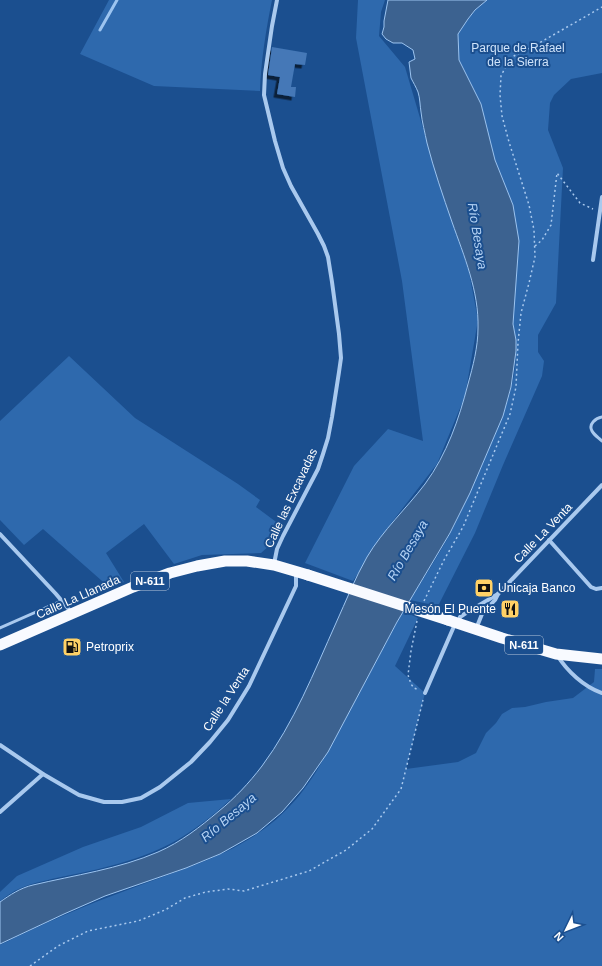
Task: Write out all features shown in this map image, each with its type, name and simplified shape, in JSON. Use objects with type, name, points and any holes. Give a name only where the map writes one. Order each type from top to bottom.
[{"type":"highway","name":"Calle La Llanada","points":[[0,645],[115,594],[170,573],[197,566],[235,560],[274,565],[454,622]]},
{"type":"highway","name":"N-611","points":[[454,622],[556,654],[602,659]]},
{"type":"street","name":"Calle las Excavadas","points":[[274,565],[277,549],[315,476],[323,454],[328,438],[341,358],[328,257],[318,234],[286,177],[278,154],[264,95],[268,51],[277,0]]},
{"type":"street","points":[[593,260],[602,197]]},
{"type":"street","name":"Calle La Venta","points":[[454,622],[498,594],[602,485]]},
{"type":"street","points":[[0,534],[72,614]]},
{"type":"street","points":[[549,540],[591,587],[596,589],[602,588]]},
{"type":"street","name":"Calle la Venta","points":[[0,745],[43,774],[78,795],[104,802],[122,802],[141,798],[160,787],[191,762],[228,720],[249,686],[296,586],[296,572]]},
{"type":"street","name":"Calle La Venta","points":[[476,630],[482,614],[495,600],[498,594]]},
{"type":"street","points":[[425,693],[454,622]]},
{"type":"street","points":[[556,654],[566,668],[577,678],[602,693]]},
{"type":"street","points":[[0,812],[43,774]]},
{"type":"lane","points":[[602,417],[595,420],[591,428],[592,432],[602,441]]},
{"type":"lane","points":[[0,628],[61,601]]},
{"type":"path","points":[[423,603],[444,560],[463,527],[510,414],[516,387],[521,313],[535,257],[535,246],[534,230],[529,205],[502,116],[500,95],[501,76],[508,62],[514,56],[602,7]]},
{"type":"path","points":[[535,246],[542,240],[551,225],[557,173],[580,203],[600,212]]},
{"type":"path","points":[[30,966],[58,946],[88,931],[138,921],[164,910],[185,898],[206,892],[228,890],[244,891],[309,871],[346,850],[372,830],[401,789],[425,693],[413,686],[408,675],[418,618]]},
{"type":"green space","points":[[109,0],[272,0],[264,45],[260,91],[154,86],[80,54]]},
{"type":"green space","points":[[358,0],[385,0],[381,12],[379,36],[405,67],[428,145],[469,272],[478,320],[465,396],[437,464],[392,522],[353,581],[305,563],[354,466],[388,429],[423,441],[402,281],[356,38]]},
{"type":"green space","name":"Parque de Rafael de la Sierra","points":[[487,0],[602,0],[602,73],[571,79],[554,95],[550,103],[548,130],[563,168],[556,303],[538,335],[538,352],[544,361],[542,376],[475,533],[438,606],[410,600],[450,534],[490,446],[504,413],[516,360],[516,342],[513,324],[513,205],[495,160],[481,104],[459,60],[458,34],[475,10]]},
{"type":"green space","points":[[69,356],[135,418],[238,484],[260,500],[256,507],[283,527],[278,538],[261,553],[202,555],[174,564],[144,524],[106,553],[124,582],[110,588],[43,529],[24,545],[0,520],[0,421]]},
{"type":"green space","points":[[403,611],[418,618],[395,666],[425,693],[406,769],[458,762],[476,753],[486,733],[496,723],[502,714],[512,708],[573,698],[594,682],[595,669],[602,669],[602,966],[0,966],[0,945],[81,908],[191,867],[230,850],[267,827],[283,813],[302,792],[318,769]]},
{"type":"green space","points":[[231,799],[217,812],[189,833],[160,849],[110,866],[29,885],[15,891],[0,901],[0,892],[17,876],[83,847],[141,827],[188,803]]},
{"type":"water","name":"Río Besaya","points":[[388,0],[487,0],[475,10],[458,34],[459,60],[481,104],[495,160],[513,205],[519,241],[513,324],[516,340],[516,351],[511,387],[503,416],[470,493],[450,533],[397,622],[328,752],[303,788],[282,812],[257,833],[220,854],[186,868],[105,896],[0,944],[0,902],[28,886],[128,863],[175,844],[225,806],[247,784],[273,750],[294,715],[367,557],[387,529],[433,473],[451,436],[472,370],[477,342],[478,314],[470,274],[427,143],[422,120],[419,94],[411,78],[409,62],[415,59],[413,50],[402,43],[393,43],[386,39],[382,34]]},
{"type":"building","points":[[272,47],[307,53],[305,65],[295,64],[291,87],[296,87],[295,97],[277,94],[280,77],[268,75]]},
{"type":"waterway","points":[[100,30],[117,0]]},
{"type":"place","name":"Unicaja Banco","points":[[484,588]]},
{"type":"place","name":"Mesón El Puente","points":[[510,609]]},
{"type":"place","name":"Petroprix","points":[[72,647]]}]
